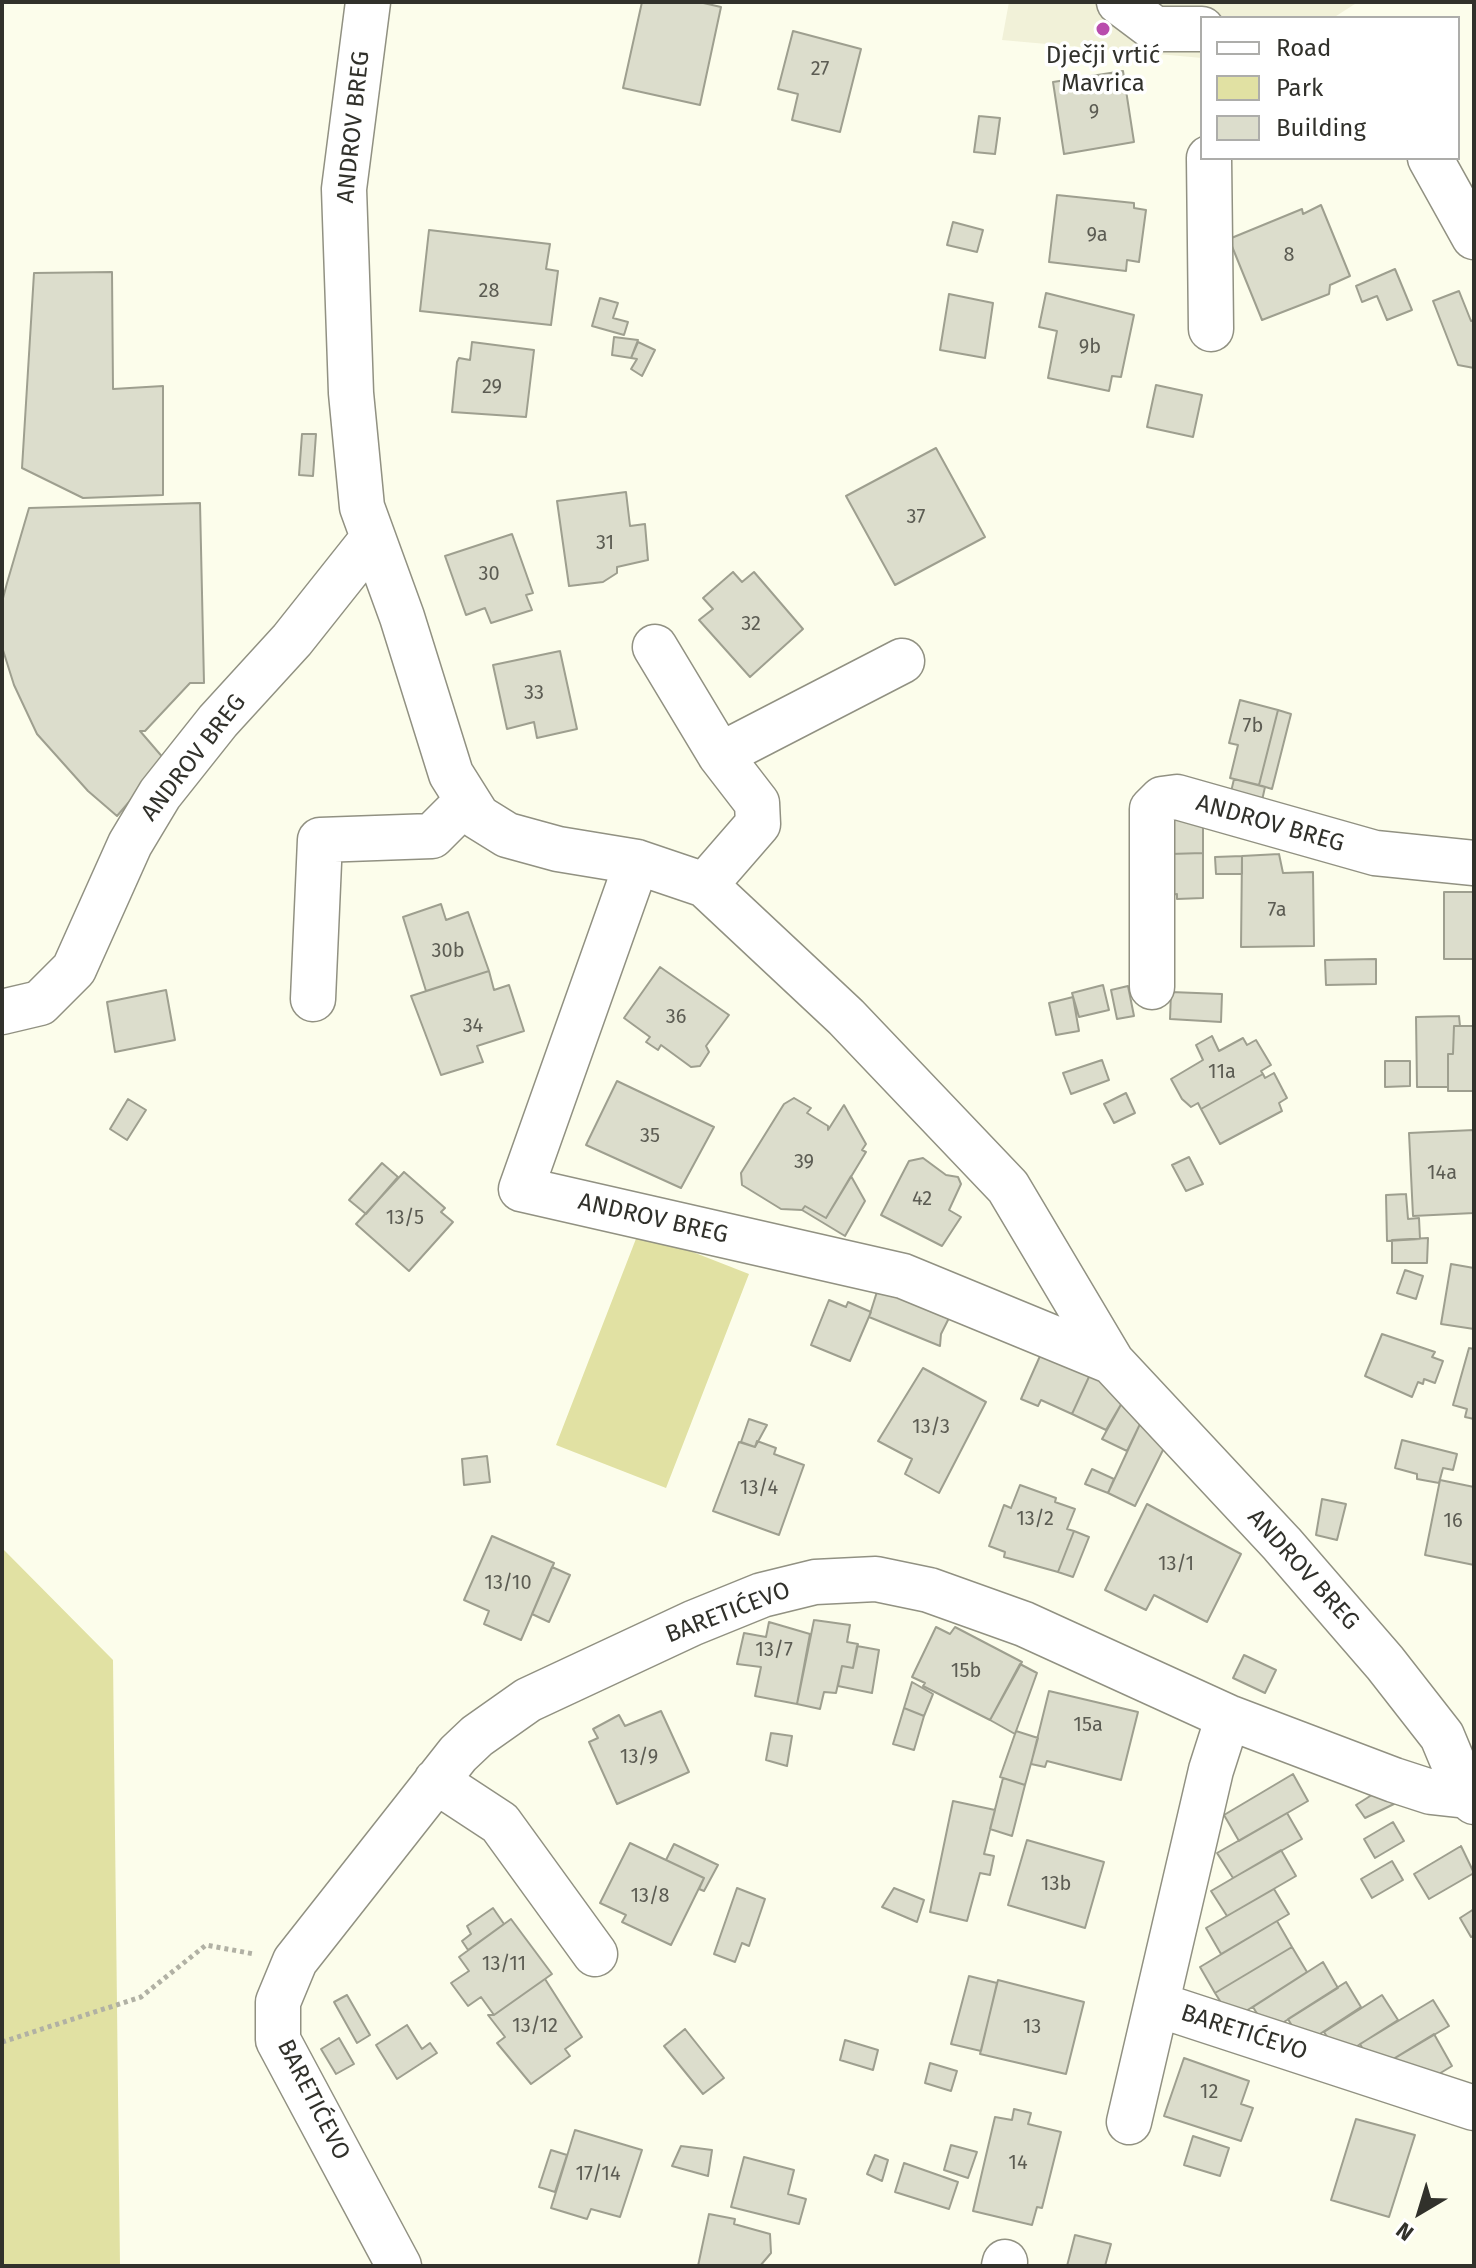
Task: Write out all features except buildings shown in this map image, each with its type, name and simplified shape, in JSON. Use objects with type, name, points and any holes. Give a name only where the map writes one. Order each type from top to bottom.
[{"type":"street","name":"ANDROV BREG","points":[[368,2],[344,189],[351,393],[362,507],[402,617],[451,774],[467,801],[478,817],[507,835],[558,849],[637,862],[705,885],[846,1017],[1008,1187],[1112,1362],[1282,1544],[1385,1663],[1442,1736],[1470,1799]]},
{"type":"street","points":[[1119,2],[1155,29],[1200,29]]},
{"type":"street","points":[[1209,160],[1211,329]]},
{"type":"street","points":[[1431,160],[1474,237]]},
{"type":"street","name":"ANDROV BREG","points":[[2,1012],[40,1003],[74,969],[130,844],[160,794],[218,721],[292,640],[373,538]]},
{"type":"street","points":[[655,647],[720,755],[757,803],[758,824],[705,885]]},
{"type":"street","points":[[720,755],[902,661]]},
{"type":"street","name":"ANDROV BREG","points":[[1152,987],[1152,809],[1162,799],[1177,797],[1375,853],[1474,863]]},
{"type":"street","points":[[313,999],[320,840],[432,836],[467,801]]},
{"type":"street","name":"ANDROV BREG","points":[[637,862],[521,1189],[903,1276],[1112,1362]]},
{"type":"street","name":"BARETIĆEVO","points":[[399,2266],[278,2040],[278,2002],[295,1961],[436,1781],[477,1736],[528,1700],[693,1623],[762,1595],[815,1582],[876,1579],[929,1590],[1024,1624],[1228,1717],[1394,1780],[1431,1792],[1470,1799]]},
{"type":"street","name":"BARETIĆEVO","points":[[1228,1717],[1213,1759],[1159,2005],[1474,2108]]},
{"type":"street","points":[[436,1781],[500,1823],[595,1954]]},
{"type":"street","points":[[1129,2122],[1159,2005]]},
{"type":"path","points":[[2,2042],[141,1997],[206,1945],[295,1961]]},
{"type":"shaded area","name":"Dječji vrtić Mavrica","points":[[1009,2],[1358,2],[1336,16],[1200,16],[1200,58],[1002,40]]},
{"type":"green space","points":[[639,1231],[749,1274],[666,1488],[556,1445]]},
{"type":"green space","points":[[2,1548],[113,1660],[120,2266],[2,2266]]},
{"type":"place","name":"Dječji vrtić Mavrica","points":[[1103,29]]}]
